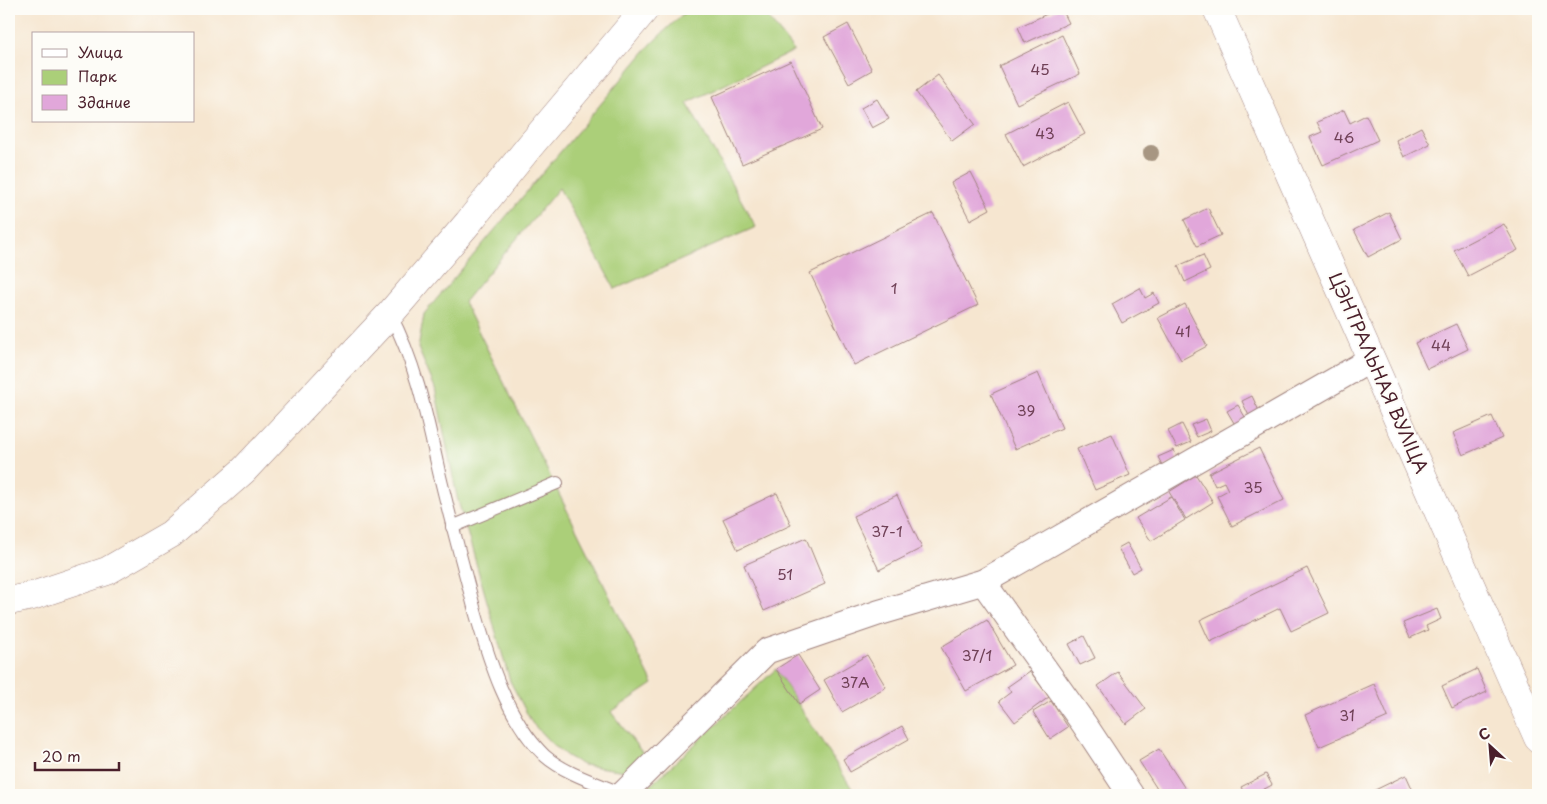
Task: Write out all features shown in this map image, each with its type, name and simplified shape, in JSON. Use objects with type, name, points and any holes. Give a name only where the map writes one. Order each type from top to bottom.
[{"type":"main road","points":[[20,598],[107,571],[171,534],[243,471],[390,314],[645,9]]},
{"type":"main road","name":"ЦЭНТРАЛЬНАЯ ВУЛІЦА","points":[[1217,9],[1538,738]]},
{"type":"street","points":[[623,794],[766,651],[878,613],[983,582],[1358,367],[1371,357]]},
{"type":"street","points":[[983,582],[1084,724],[1131,795]]},
{"type":"lane","points":[[390,314],[401,334],[411,360],[424,406],[452,527],[486,651],[498,682],[514,714],[545,755],[560,767],[623,794]]},
{"type":"lane","points":[[452,527],[557,483]]},
{"type":"green space","points":[[688,9],[761,9],[794,51],[687,103],[756,227],[615,289],[559,188],[464,302],[653,684],[611,712],[644,755],[626,771],[583,765],[567,756],[551,743],[532,723],[510,681],[457,497],[435,388],[418,348],[424,314],[652,43]]},
{"type":"green space","points":[[776,669],[856,795],[640,795]]},
{"type":"building","points":[[1058,9],[1062,9],[1069,23],[1025,43],[1018,27]]},
{"type":"building","points":[[848,24],[872,70],[849,83],[824,37]]},
{"type":"building","points":[[1062,35],[1080,74],[1017,104],[999,66]]},
{"type":"building","points":[[791,61],[822,129],[742,164],[712,97]]},
{"type":"building","points":[[938,75],[975,124],[952,141],[916,92]]},
{"type":"building","points":[[877,99],[889,119],[872,128],[861,108]]},
{"type":"building","points":[[1068,102],[1085,134],[1023,167],[1006,134]]},
{"type":"building","points":[[1344,110],[1350,123],[1366,115],[1378,140],[1323,165],[1310,137],[1322,132],[1317,122]]},
{"type":"building","points":[[1421,127],[1430,144],[1404,157],[1396,140]]},
{"type":"building","points":[[971,172],[990,209],[970,220],[951,183]]},
{"type":"building","points":[[1208,208],[1221,235],[1197,246],[1184,220]]},
{"type":"building","points":[[1389,212],[1402,239],[1368,257],[1354,230]]},
{"type":"building","points":[[933,213],[978,305],[854,365],[810,273]]},
{"type":"building","points":[[1504,224],[1518,250],[1468,276],[1454,250]]},
{"type":"building","points":[[1203,255],[1210,270],[1185,282],[1178,266]]},
{"type":"building","points":[[1140,288],[1145,298],[1154,293],[1159,303],[1122,323],[1112,304]]},
{"type":"building","points":[[1185,304],[1207,346],[1181,360],[1158,318]]},
{"type":"building","points":[[1456,324],[1468,349],[1427,369],[1415,343]]},
{"type":"building","points":[[1038,373],[1062,428],[1015,449],[991,394]]},
{"type":"building","points":[[1252,396],[1260,413],[1250,418],[1242,401]]},
{"type":"building","points":[[1238,405],[1248,422],[1237,428],[1227,411]]},
{"type":"building","points":[[1492,416],[1502,438],[1463,455],[1453,433]]},
{"type":"building","points":[[1206,419],[1211,431],[1197,437],[1191,425]]},
{"type":"building","points":[[1182,424],[1191,442],[1177,448],[1168,431]]},
{"type":"building","points":[[1112,434],[1130,475],[1095,490],[1077,449]]},
{"type":"building","points":[[1259,448],[1284,500],[1232,526],[1217,496],[1228,490],[1224,482],[1215,486],[1209,473]]},
{"type":"building","points":[[1174,450],[1178,460],[1163,467],[1158,457]]},
{"type":"building","points":[[1196,475],[1213,502],[1186,519],[1169,492]]},
{"type":"building","points":[[777,493],[791,525],[738,550],[723,519]]},
{"type":"building","points":[[897,495],[922,548],[879,570],[853,516]]},
{"type":"building","points":[[1171,497],[1185,520],[1151,541],[1136,518]]},
{"type":"building","points":[[806,538],[825,584],[764,611],[744,565]]},
{"type":"building","points":[[1127,543],[1141,568],[1132,573],[1118,548]]},
{"type":"building","points":[[1307,568],[1329,613],[1291,631],[1280,608],[1210,642],[1200,620]]},
{"type":"building","points":[[1437,609],[1441,619],[1426,626],[1428,630],[1410,638],[1403,623]]},
{"type":"building","points":[[987,620],[1013,665],[966,691],[941,647]]},
{"type":"building","points":[[1084,636],[1095,658],[1080,665],[1069,644]]},
{"type":"building","points":[[798,655],[820,690],[799,704],[776,669]]},
{"type":"building","points":[[867,655],[886,687],[842,712],[824,680]]},
{"type":"building","points":[[1477,669],[1487,692],[1452,708],[1442,686]]},
{"type":"building","points":[[1030,671],[1049,697],[1015,722],[999,701],[1011,692],[1007,687]]},
{"type":"building","points":[[1118,672],[1146,709],[1126,724],[1098,686]]},
{"type":"building","points":[[1374,684],[1388,717],[1319,747],[1305,715]]},
{"type":"building","points":[[1051,701],[1068,727],[1050,739],[1033,712]]},
{"type":"building","points":[[902,726],[909,739],[850,772],[843,759]]},
{"type":"building","points":[[1159,749],[1186,790],[1178,795],[1161,795],[1139,761]]},
{"type":"building","points":[[1266,774],[1272,785],[1253,795],[1245,795],[1241,787]]},
{"type":"building","points":[[1406,775],[1415,795],[1373,795],[1371,792]]}]
